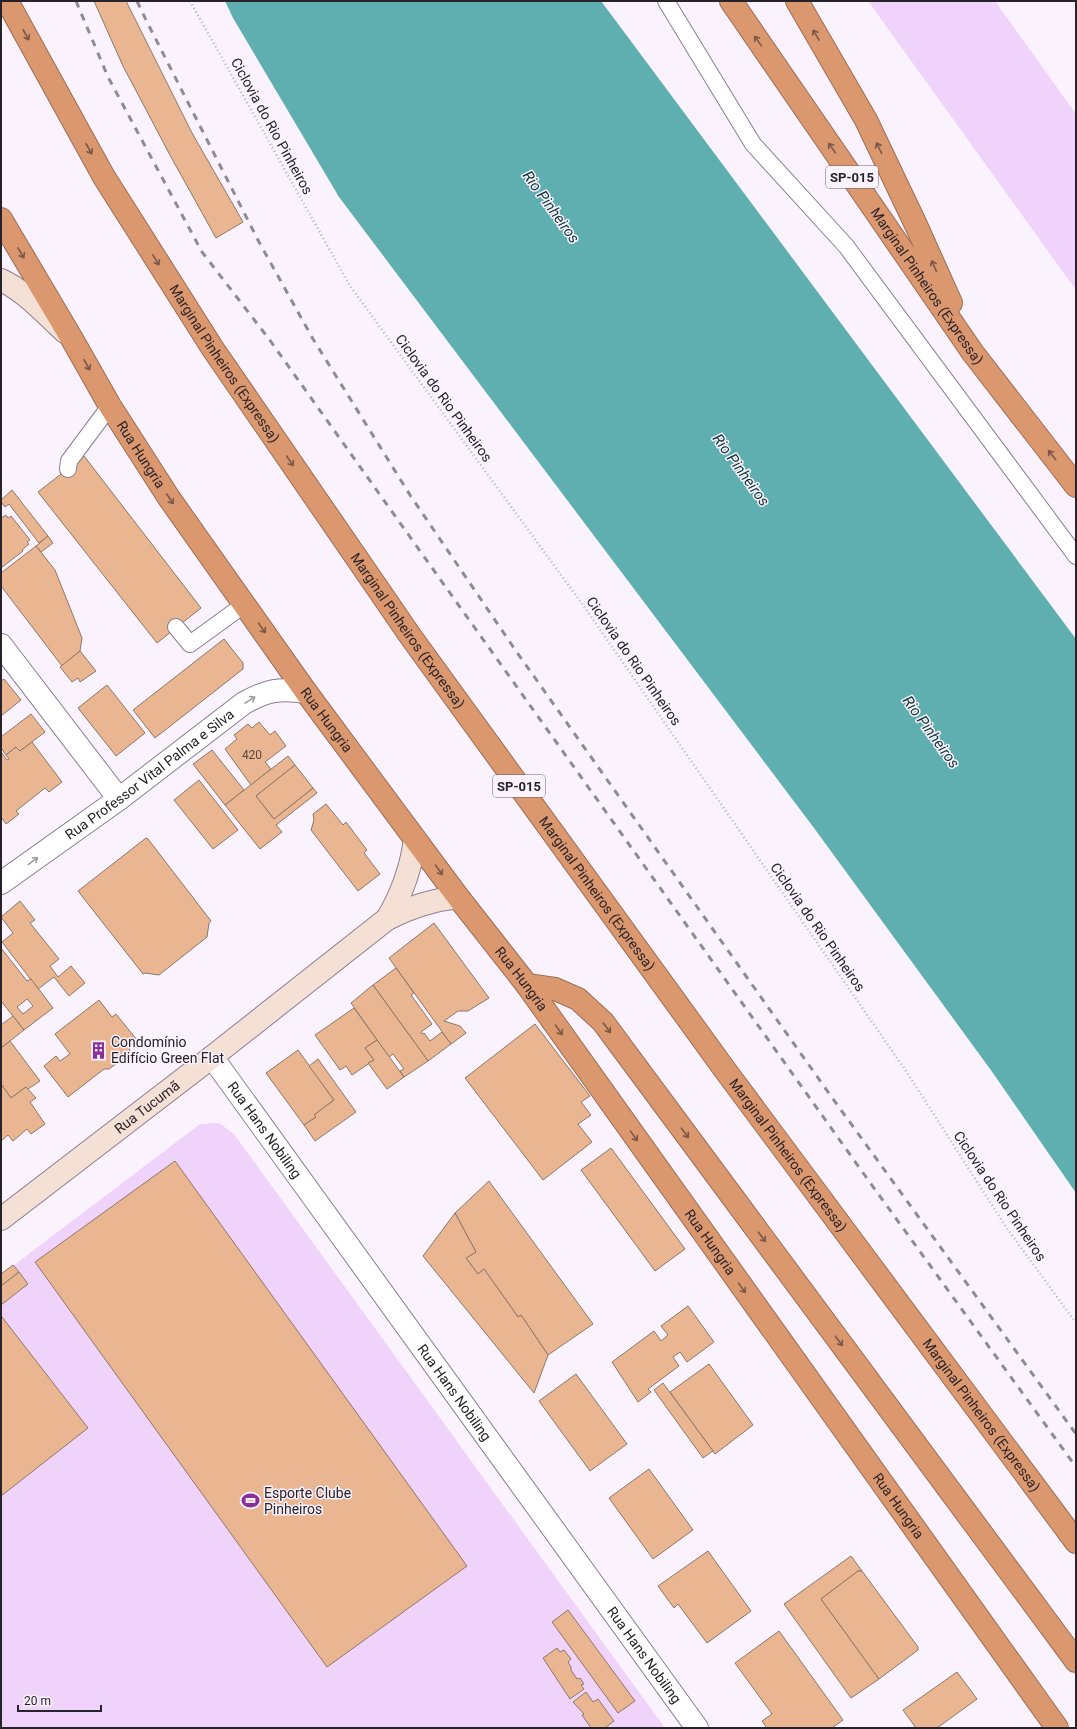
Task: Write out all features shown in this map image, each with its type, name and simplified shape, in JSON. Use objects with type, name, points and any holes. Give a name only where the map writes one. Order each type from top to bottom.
[{"type":"highway","name":"Marginal Pinheiros (Expressa)","points":[[7,1],[104,178],[204,336],[410,637],[730,1076],[1076,1542]]},
{"type":"highway","name":"Marginal Pinheiros (Expressa)","points":[[731,1],[973,353],[1076,486]]},
{"type":"highway","points":[[800,4],[866,120],[916,225],[973,353]]},
{"type":"highway","name":"Rua Hungria","points":[[1,219],[110,406],[169,498],[306,692],[458,897],[527,985],[1057,1728]]},
{"type":"highway","points":[[527,985],[555,989],[578,999],[603,1022],[1076,1661]]},
{"type":"street","points":[[1,280],[11,284],[72,339]]},
{"type":"street","points":[[1,645],[119,799]]},
{"type":"street","name":"Rua Professor Vital Palma e Silva","points":[[1,883],[119,799],[244,703],[258,695],[274,690],[291,689],[306,692]]},
{"type":"street","name":"Rua Tucumã","points":[[387,919],[398,901],[406,881],[412,861],[415,839]]},
{"type":"street","name":"Rua Tucumã","points":[[1,1219],[212,1057],[387,919],[422,904],[458,897]]},
{"type":"street","name":"Rua Hans Nobiling","points":[[212,1057],[697,1728]]},
{"type":"lane","points":[[666,1],[753,144],[846,246],[1076,556]]},
{"type":"lane","points":[[68,468],[69,460],[110,406]]},
{"type":"lane","points":[[176,627],[190,644],[245,604]]},
{"type":"path","name":"Ciclovia do Rio Pinheiros","points":[[190,1],[350,286],[583,605],[906,1071],[1006,1227],[1076,1323]]},
{"type":"shaded area","points":[[868,1],[995,1],[1076,114],[1076,290]]},
{"type":"shaded area","name":"Esporte Clube Pinheiros","points":[[219,1123],[234,1134],[665,1728],[1,1728],[1,1275],[200,1124]]},
{"type":"water","name":"Rio Pinheiros","points":[[225,1],[601,1],[1076,639],[1076,1193],[993,1073],[814,828],[339,197],[233,18]]},
{"type":"building","points":[[94,1],[126,1],[192,133],[243,222],[216,238],[123,66]]},
{"type":"building","points":[[84,456],[201,608],[157,643],[38,492]]},
{"type":"building","points":[[12,490],[48,536],[39,543],[9,504],[5,507],[1,502],[1,500]]},
{"type":"building","points":[[6,515],[8,518],[11,516],[30,540],[27,542],[29,544],[22,550],[23,551],[1,568],[1,518]]},
{"type":"building","points":[[48,536],[53,543],[41,552],[36,546]]},
{"type":"building","points":[[36,546],[55,570],[82,638],[80,651],[62,666],[1,586],[1,573]]},
{"type":"building","points":[[224,639],[243,663],[243,669],[155,738],[133,710]]},
{"type":"building","points":[[80,651],[96,671],[80,682],[78,678],[72,682],[60,667]]},
{"type":"building","points":[[4,679],[21,700],[1,716],[1,681]]},
{"type":"building","points":[[107,685],[145,733],[116,756],[78,708]]},
{"type":"building","points":[[31,714],[45,732],[20,751],[16,747],[6,755],[1,748],[1,737]]},
{"type":"building","points":[[259,722],[270,735],[275,731],[286,746],[265,762],[271,769],[251,785],[225,749],[237,739],[234,735],[248,724],[252,728]]},
{"type":"building","points":[[32,742],[62,782],[49,792],[45,788],[16,811],[19,814],[6,824],[1,817],[1,752],[7,760],[9,759],[6,755],[16,747],[20,751]]},
{"type":"building","points":[[212,750],[244,790],[225,805],[193,764]]},
{"type":"building","points":[[288,756],[295,765],[256,796],[274,819],[313,788],[317,793],[276,825],[282,832],[260,849],[225,805]]},
{"type":"building","points":[[295,765],[313,788],[274,819],[256,796]]},
{"type":"building","points":[[199,780],[238,830],[213,849],[174,800]]},
{"type":"building","points":[[326,804],[343,825],[346,822],[367,850],[364,853],[380,874],[358,891],[311,830],[314,820],[313,814]]},
{"type":"building","points":[[146,838],[211,921],[209,923],[207,937],[159,975],[143,974],[78,891]]},
{"type":"building","points":[[20,901],[35,920],[30,923],[59,959],[50,966],[58,977],[71,966],[85,983],[69,996],[54,977],[38,989],[2,942],[13,933],[1,917]]},
{"type":"building","points":[[434,923],[489,998],[468,1011],[458,1011],[444,1021],[460,1026],[466,1033],[451,1044],[389,958]]},
{"type":"building","points":[[1,948],[27,981],[31,979],[53,1008],[24,1030],[1,1001]],"holes":[[[27,999],[33,1006],[23,1014],[17,1007]]]},
{"type":"building","points":[[396,968],[414,993],[411,995],[432,1024],[421,1032],[422,1034],[424,1033],[430,1041],[442,1032],[451,1044],[428,1061],[373,985]]},
{"type":"building","points":[[373,985],[428,1061],[404,1077],[400,1071],[404,1069],[393,1054],[389,1057],[351,1003]]},
{"type":"building","name":"Condomínio Edifício Green Flat","points":[[99,1000],[112,1017],[116,1014],[137,1040],[130,1046],[129,1054],[109,1069],[104,1069],[68,1097],[44,1066],[56,1056],[60,1061],[70,1054],[55,1034]]},
{"type":"building","points":[[354,1008],[377,1040],[365,1048],[374,1060],[352,1075],[346,1066],[340,1070],[315,1035]]},
{"type":"building","points":[[13,1016],[24,1030],[1,1048],[1,1025]]},
{"type":"building","points":[[535,1024],[590,1096],[581,1102],[591,1115],[578,1124],[592,1142],[543,1180],[465,1078]]},
{"type":"building","points":[[377,1040],[404,1077],[387,1089],[368,1063],[374,1060],[365,1048]]},
{"type":"building","points":[[10,1041],[40,1081],[28,1089],[26,1087],[11,1098],[1,1084],[1,1048]]},
{"type":"building","points":[[298,1050],[334,1100],[314,1115],[316,1117],[304,1125],[266,1073]]},
{"type":"building","points":[[318,1059],[356,1112],[315,1141],[304,1125],[316,1117],[314,1115],[334,1100],[309,1066]]},
{"type":"building","points":[[1,1084],[11,1098],[26,1087],[36,1098],[30,1102],[45,1124],[31,1134],[27,1129],[13,1141],[8,1135],[1,1141]]},
{"type":"building","points":[[611,1148],[685,1249],[655,1271],[581,1170]]},
{"type":"building","points":[[175,1161],[467,1566],[327,1667],[35,1262]]},
{"type":"building","points":[[489,1181],[593,1324],[548,1355],[521,1315],[518,1317],[484,1269],[478,1274],[466,1258],[476,1252],[455,1213]]},
{"type":"building","points":[[455,1213],[476,1252],[466,1258],[478,1274],[484,1269],[518,1317],[521,1315],[548,1355],[534,1393],[423,1256]]},
{"type":"building","points":[[13,1265],[19,1272],[1,1286],[1,1274]]},
{"type":"building","points":[[19,1272],[28,1284],[1,1305],[1,1286]]},
{"type":"building","points":[[688,1306],[714,1342],[687,1362],[680,1352],[673,1357],[679,1366],[648,1389],[651,1392],[638,1402],[612,1362],[654,1331],[661,1341],[668,1335],[661,1326]]},
{"type":"building","points":[[2,1317],[88,1428],[1,1496],[1,1318]]},
{"type":"building","points":[[709,1364],[753,1425],[715,1454],[670,1392]]},
{"type":"building","points":[[576,1374],[627,1444],[590,1471],[539,1401]]},
{"type":"building","points":[[663,1383],[713,1451],[703,1458],[654,1390]]},
{"type":"building","points":[[649,1469],[693,1530],[653,1559],[609,1498]]},
{"type":"building","points":[[708,1551],[751,1611],[707,1643],[678,1604],[674,1608],[658,1586]]},
{"type":"building","points":[[851,1556],[862,1571],[858,1571],[821,1599],[879,1679],[851,1698],[784,1604]]},
{"type":"building","points":[[858,1571],[862,1571],[918,1647],[918,1650],[879,1679],[821,1599]]},
{"type":"building","points":[[568,1610],[635,1701],[618,1713],[552,1622]]},
{"type":"building","points":[[779,1631],[843,1720],[832,1728],[767,1728],[762,1721],[772,1714],[735,1663]]},
{"type":"building","points":[[557,1648],[560,1652],[564,1650],[571,1659],[568,1662],[571,1670],[577,1679],[580,1678],[584,1684],[581,1685],[584,1689],[570,1699],[543,1658]]},
{"type":"building","points":[[957,1672],[977,1699],[937,1728],[916,1728],[903,1710]]},
{"type":"building","points":[[586,1692],[593,1702],[598,1699],[614,1721],[605,1728],[591,1728],[582,1715],[584,1714],[573,1702]]},
{"type":"railway","points":[[76,1],[108,77],[202,252],[269,339],[866,1177],[1076,1467]]},
{"type":"railway","points":[[137,1],[259,242],[313,339],[410,495],[516,651],[833,1099],[1076,1434]]},
{"type":"place","name":"Condomínio Edifício Green Flat","points":[[98,1050]]},
{"type":"place","name":"Esporte Clube Pinheiros","points":[[251,1501]]}]
